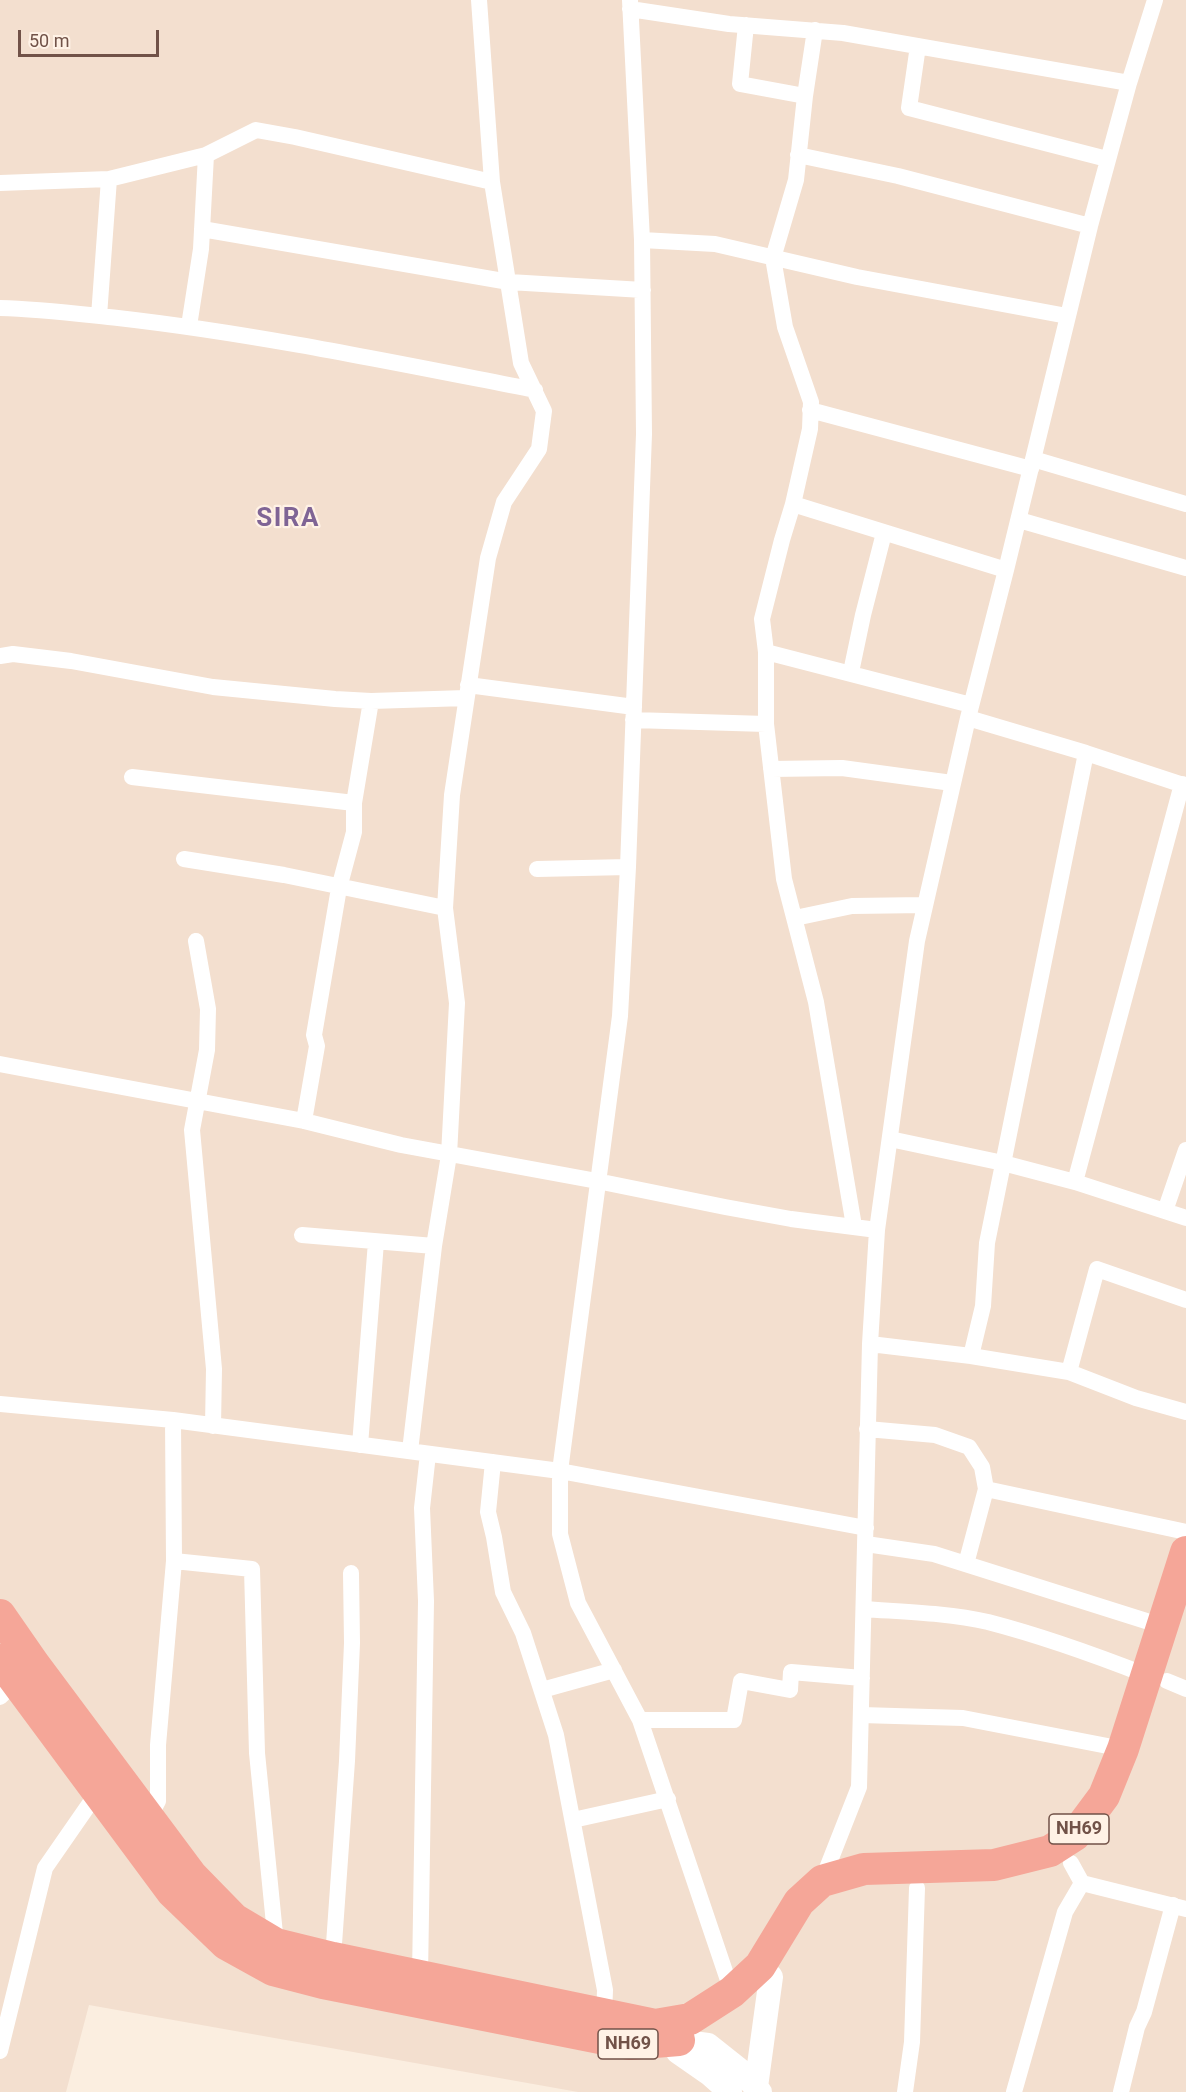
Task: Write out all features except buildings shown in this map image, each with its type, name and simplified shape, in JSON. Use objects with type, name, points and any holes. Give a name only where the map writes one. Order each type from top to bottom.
[{"type":"highway","name":"NH69","points":[[5,1680],[97,1793],[172,1892],[226,1944],[273,1970],[323,1983],[630,2044],[677,2041],[743,2003],[777,1971],[814,1917],[833,1900],[868,1890],[997,1886],[1059,1871],[1076,1873],[1123,1807],[1143,1756],[1166,1682],[1186,1552]]},
{"type":"highway","name":"NH69","points":[[0,1615],[192,1876],[234,1919],[276,1944],[655,2025],[690,2019],[732,1992],[760,1966],[799,1902],[822,1881],[864,1869],[994,1865],[1050,1851],[1075,1835],[1104,1797],[1123,1749],[1166,1682]]},
{"type":"main road","points":[[758,2090],[771,1977]]},
{"type":"main road","points":[[730,2092],[711,2075],[678,2052],[677,2041],[708,2045],[742,2072],[758,2090]]},
{"type":"street","points":[[410,1451],[434,1246],[449,1155],[457,1003],[445,908],[452,795],[488,558],[504,502],[539,449],[544,411],[521,363],[492,182],[479,0]]},
{"type":"street","points":[[822,1881],[859,1787],[867,1429],[877,1230],[917,940],[969,711],[1019,520],[1067,316],[1107,159],[1155,0]]},
{"type":"street","points":[[732,1992],[640,1720],[578,1603],[560,1534],[560,1471],[620,1016],[628,867],[644,434],[642,240],[630,4],[746,25],[843,33],[1129,83]]},
{"type":"street","points":[[746,25],[740,84],[805,96]]},
{"type":"street","points":[[814,30],[796,180],[773,258],[785,327],[811,402],[810,429],[793,504],[762,619],[766,652],[766,724],[784,879],[816,1002],[854,1226]]},
{"type":"street","points":[[918,46],[909,108],[1107,159]]},
{"type":"street","points":[[0,183],[109,179],[206,155],[256,130],[492,182]]},
{"type":"street","points":[[189,326],[201,249],[206,155]]},
{"type":"street","points":[[798,155],[898,176],[1090,226]]},
{"type":"street","points":[[99,316],[109,179]]},
{"type":"street","points":[[202,229],[509,282],[643,290]]},
{"type":"street","points":[[642,240],[715,244],[857,277],[1067,316]]},
{"type":"street","points":[[0,308],[36,309],[189,326],[337,351],[535,390]]},
{"type":"street","points":[[810,410],[1186,504]]},
{"type":"street","points":[[793,504],[1006,570]]},
{"type":"street","points":[[1019,520],[1186,568]]},
{"type":"street","points":[[851,672],[884,533]]},
{"type":"street","points":[[766,652],[851,672],[1184,785],[1075,1182]]},
{"type":"street","points":[[0,656],[13,654],[71,661],[213,687],[371,701],[467,692],[634,713],[766,724]]},
{"type":"street","points":[[304,1121],[318,1046],[314,1035],[339,888],[354,832],[354,803],[371,701]]},
{"type":"street","points":[[971,1356],[983,1306],[987,1243],[1086,753]]},
{"type":"street","points":[[771,769],[842,768],[952,783]]},
{"type":"street","points":[[132,777],[354,803]]},
{"type":"street","points":[[184,859],[284,875],[445,908]]},
{"type":"street","points":[[537,869],[628,867]]},
{"type":"street","points":[[795,918],[852,906],[925,904]]},
{"type":"street","points":[[196,941],[208,1009],[207,1050],[192,1130],[214,1369],[213,1426]]},
{"type":"street","points":[[2,1066],[304,1121],[449,1155],[791,1219],[877,1230]]},
{"type":"street","points":[[890,1139],[1003,1163],[1075,1182],[1186,1218]]},
{"type":"street","points":[[1165,1211],[1186,1150]]},
{"type":"street","points":[[302,1235],[434,1246]]},
{"type":"street","points":[[360,1445],[376,1242]]},
{"type":"street","points":[[1069,1372],[1097,1269],[1186,1300]]},
{"type":"street","points":[[870,1344],[971,1356],[1069,1372],[1136,1398],[1186,1412]]},
{"type":"street","points":[[0,1404],[173,1420],[560,1471],[866,1536],[1174,1623]]},
{"type":"street","points":[[149,1818],[158,1801],[158,1745],[174,1561],[173,1420]]},
{"type":"street","points":[[867,1429],[935,1435],[969,1447],[982,1467],[986,1488],[966,1564]]},
{"type":"street","points":[[420,1976],[426,1600],[422,1508],[428,1454]]},
{"type":"street","points":[[493,1462],[488,1512],[495,1537],[503,1592],[523,1633],[556,1736],[605,1990],[604,2015]]},
{"type":"street","points":[[986,1488],[1186,1532]]},
{"type":"street","points":[[174,1561],[252,1569],[258,1753],[276,1944]]},
{"type":"street","points":[[333,1958],[347,1761],[352,1643],[351,1573]]},
{"type":"street","points":[[864,1609],[949,1615],[988,1622],[1078,1649],[1166,1682]]},
{"type":"street","points":[[542,1690],[614,1670]]},
{"type":"street","points":[[640,1720],[734,1720],[741,1681],[790,1690],[791,1672],[862,1678]]},
{"type":"street","points":[[861,1715],[963,1718],[1123,1749]]},
{"type":"street","points":[[0,2051],[45,1868],[97,1793]]},
{"type":"street","points":[[573,1820],[668,1799]]},
{"type":"street","points":[[1014,2092],[1076,1873],[1180,1907],[1137,2027],[1121,2092]]},
{"type":"street","points":[[905,2092],[912,2042],[917,1888]]},
{"type":"shaded area","points":[[0,0],[1186,0],[1186,2092],[578,2092],[89,2005],[66,2092],[0,2092]]},
{"type":"district","name":"SIRA","points":[[288,519]]}]
